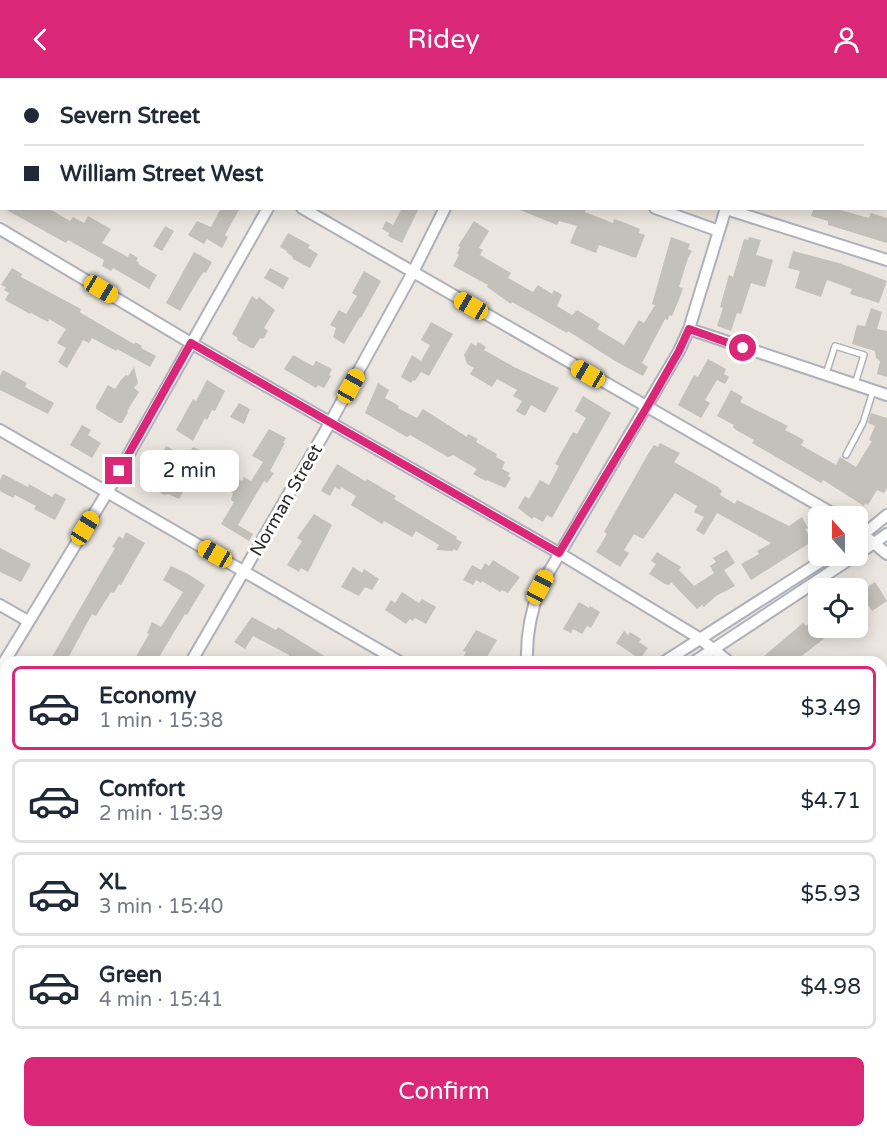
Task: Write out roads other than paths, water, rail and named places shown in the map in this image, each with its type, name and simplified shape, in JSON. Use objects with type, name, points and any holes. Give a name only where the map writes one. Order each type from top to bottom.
[{"type":"street","points":[[8,656],[108,491],[267,210]]},
{"type":"street","points":[[305,210],[820,506]]},
{"type":"street","name":"Norman Street","points":[[195,656],[330,423],[413,272],[444,210]]},
{"type":"street","points":[[661,210],[719,231]]},
{"type":"street","points":[[527,656],[526,645],[533,606],[540,587],[679,351],[689,329],[726,210]]},
{"type":"street","points":[[729,210],[887,260]]},
{"type":"street","points":[[0,229],[191,343],[559,553],[699,638],[721,656]]},
{"type":"street","points":[[689,329],[887,395]]},
{"type":"street","points":[[0,430],[390,656]]},
{"type":"street","points":[[868,528],[887,515]]},
{"type":"street","points":[[868,547],[887,534]]},
{"type":"street","points":[[868,539],[887,554]]},
{"type":"street","points":[[673,656],[814,566]]},
{"type":"street","points":[[702,656],[839,566]]},
{"type":"street","points":[[0,605],[28,621]]},
{"type":"lane","points":[[825,376],[835,346],[864,355],[854,385]]},
{"type":"lane","points":[[846,454],[862,423],[873,391]]}]
